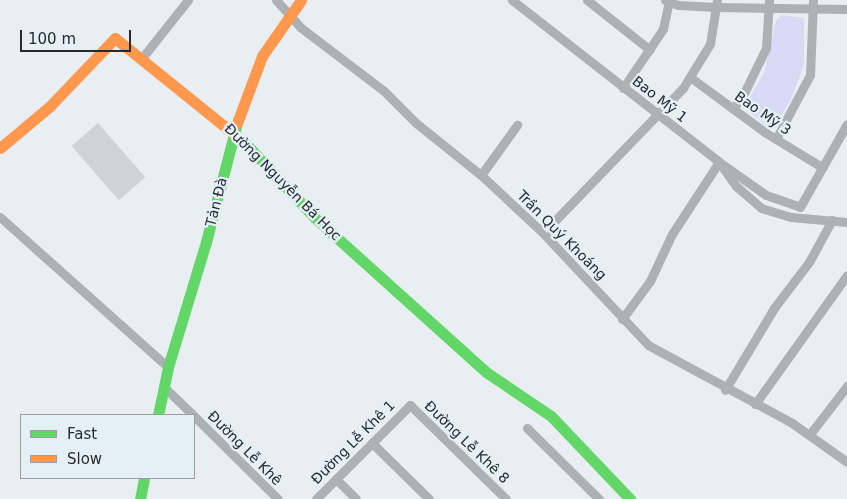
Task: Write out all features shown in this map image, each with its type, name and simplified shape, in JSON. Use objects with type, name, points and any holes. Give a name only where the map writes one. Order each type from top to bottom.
[{"type":"street","points":[[142,58],[188,0]]},
{"type":"street","name":"Trần Quý Khoáng","points":[[276,0],[300,27],[384,91],[416,123],[481,175],[543,233],[622,320],[648,345],[725,390],[810,434],[847,462]]},
{"type":"street","name":"Tản Đà","points":[[158,414],[168,367],[206,242],[234,131],[262,56],[301,0]]},
{"type":"street","name":"Bao Mỹ 1","points":[[512,0],[659,116],[766,195],[800,207],[822,167]]},
{"type":"street","points":[[587,0],[650,50]]},
{"type":"street","points":[[623,88],[663,29],[668,1],[813,5],[847,9]]},
{"type":"street","points":[[543,233],[659,116],[690,77],[710,44],[716,3]]},
{"type":"street","points":[[733,109],[745,91],[766,48],[769,4]]},
{"type":"street","points":[[776,139],[810,75],[813,5]]},
{"type":"street","name":"Đường Nguyễn Bá Học","points":[[0,148],[50,106],[115,38],[234,131],[315,218],[486,372],[551,416],[630,499]]},
{"type":"street","name":"Bao Mỹ 3","points":[[690,77],[776,139],[822,167]]},
{"type":"street","points":[[822,167],[847,124]]},
{"type":"street","points":[[481,175],[517,125]]},
{"type":"street","points":[[622,320],[650,281],[672,234],[719,162],[736,186],[761,208],[792,217],[847,222]]},
{"type":"street","points":[[0,217],[168,367]]},
{"type":"street","points":[[725,390],[774,308],[809,262],[832,220]]},
{"type":"street","points":[[755,404],[847,275]]},
{"type":"street","points":[[810,434],[847,386]]},
{"type":"street","name":"Đường Lễ Khê","points":[[165,388],[192,414]]},
{"type":"street","name":"Đường Lễ Khê 1","points":[[316,499],[410,405]]},
{"type":"street","name":"Đường Lễ Khê 8","points":[[410,405],[506,499]]},
{"type":"street","name":"Đường Lễ Khê","points":[[195,417],[278,499]]},
{"type":"street","points":[[527,428],[599,499]]},
{"type":"street","points":[[372,442],[429,499]]},
{"type":"street","points":[[140,499],[144,479]]},
{"type":"street","points":[[336,479],[356,499]]},
{"type":"shaded area","points":[[781,15],[804,18],[804,65],[791,99],[776,124],[768,127],[748,111],[746,103],[764,73],[776,21]]},
{"type":"building","points":[[98,123],[145,177],[119,200],[72,146]]},
{"type":"traffic: fast","points":[[158,414],[168,367],[206,242],[237,123]]},
{"type":"traffic: fast","points":[[244,142],[315,218],[486,372],[551,416],[630,499]]},
{"type":"traffic: fast","points":[[140,499],[144,479]]},
{"type":"traffic: slow","points":[[237,123],[262,56],[301,0]]},
{"type":"traffic: slow","points":[[0,148],[50,106],[115,38],[244,142]]}]
